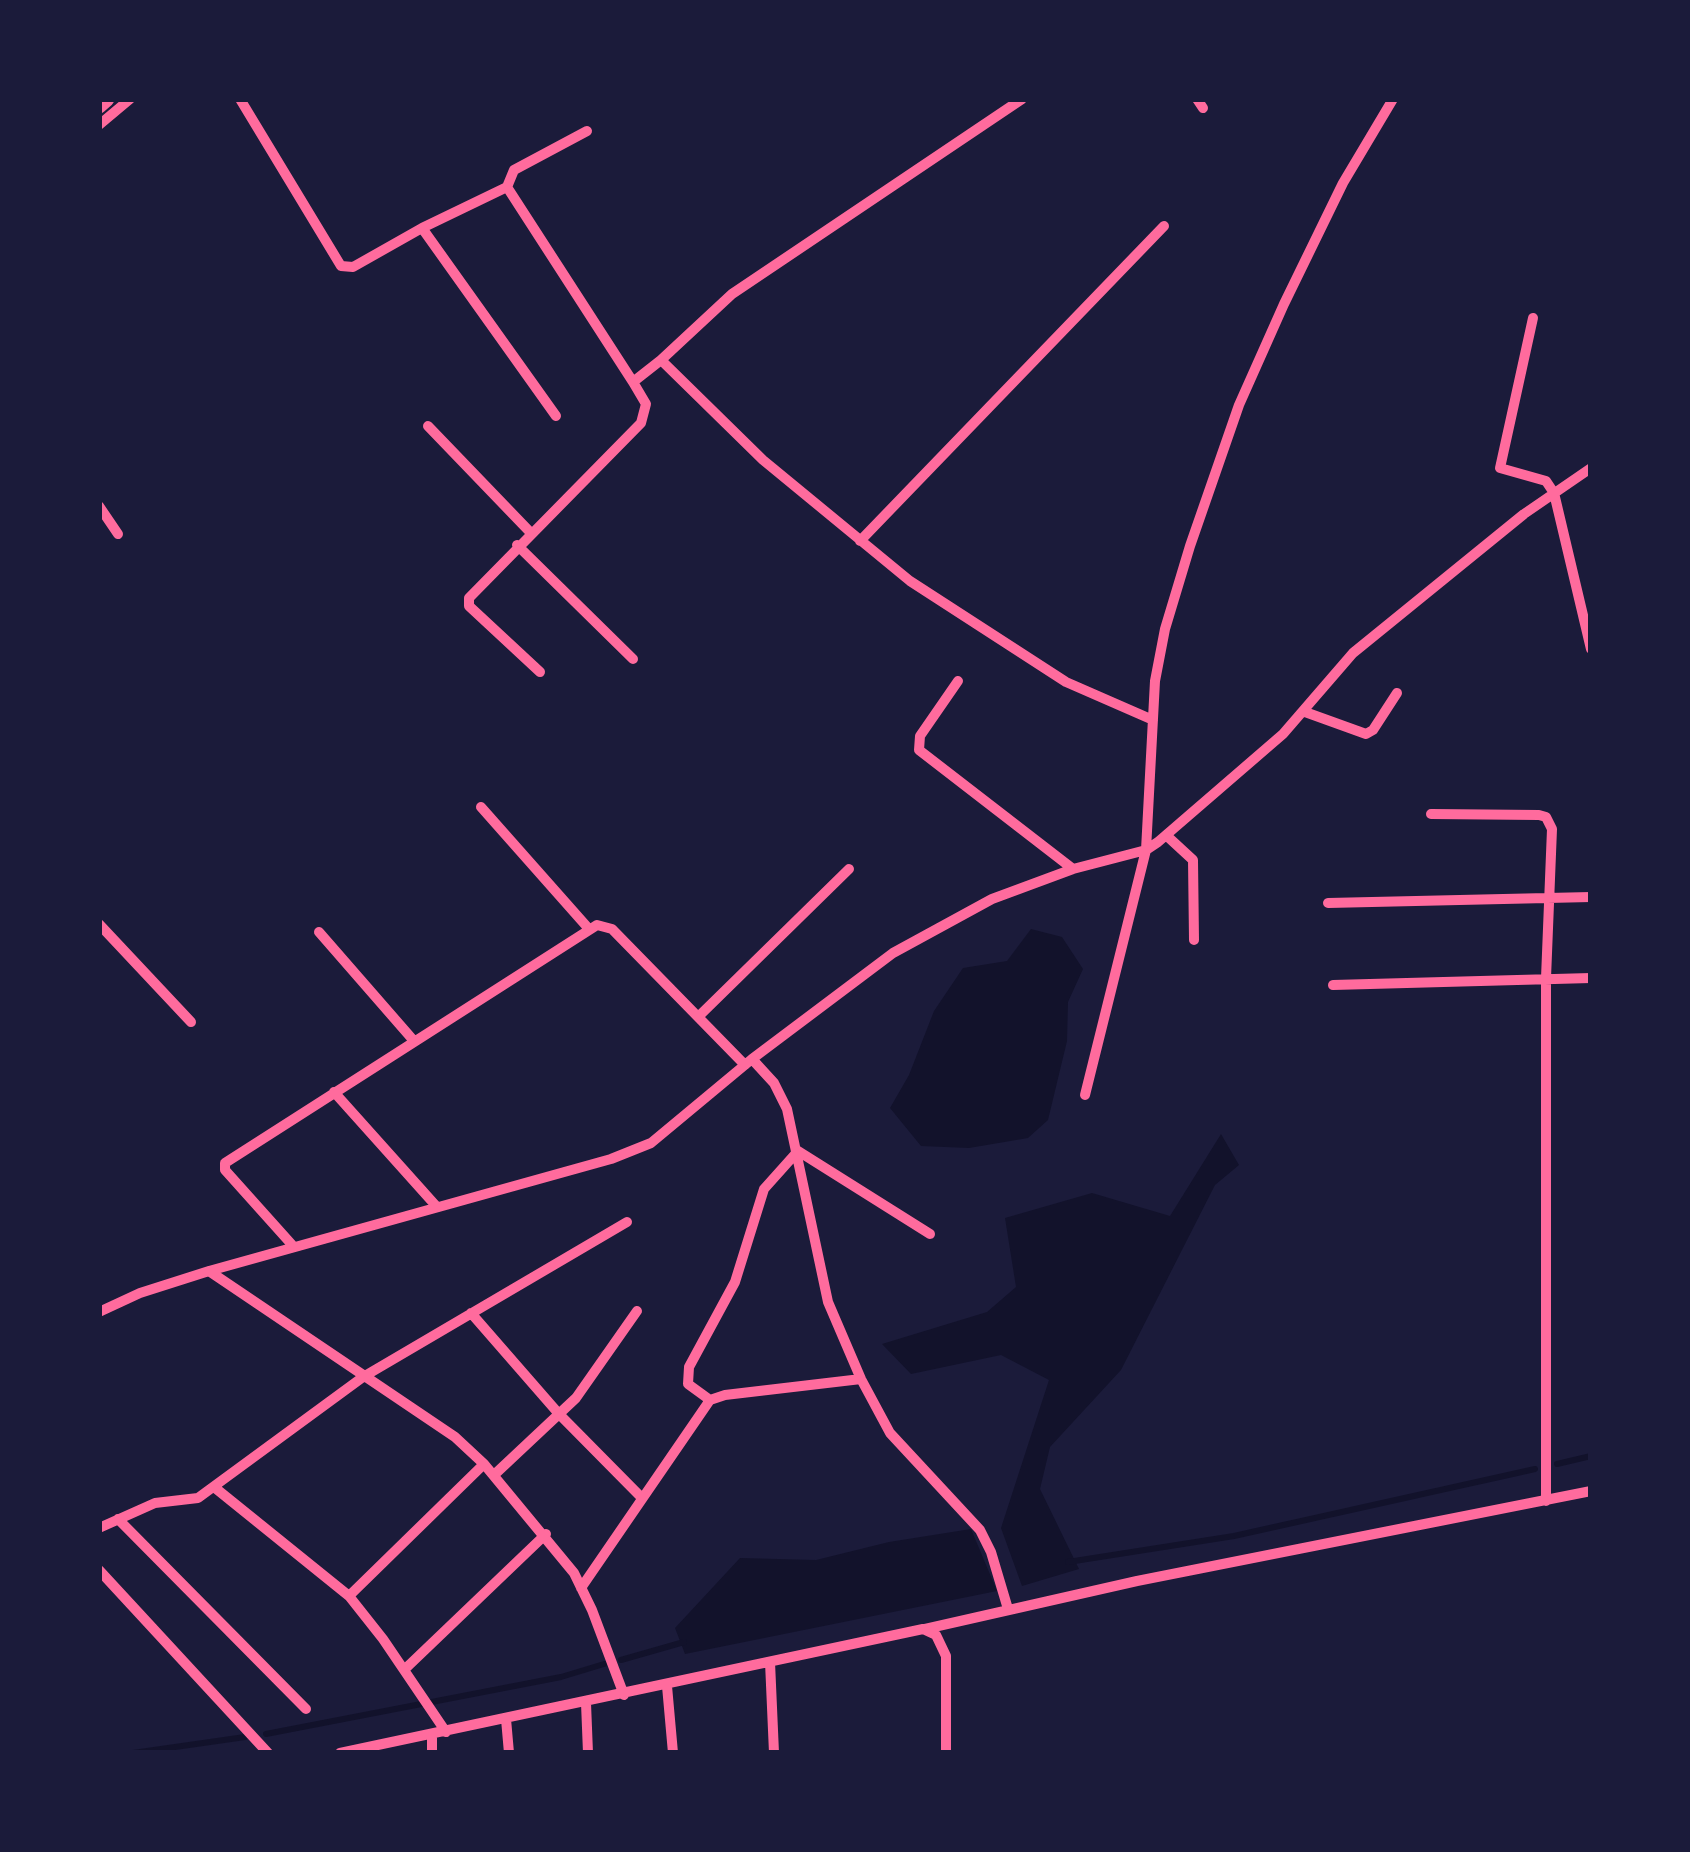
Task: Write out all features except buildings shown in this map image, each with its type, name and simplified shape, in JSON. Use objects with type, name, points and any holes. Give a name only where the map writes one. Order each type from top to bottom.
[{"type":"main road","points":[[99,106],[107,99]]},
{"type":"street","points":[[99,125],[130,99]]},
{"type":"street","points":[[240,99],[341,266],[353,266],[507,187],[514,170],[586,130]]},
{"type":"street","points":[[633,382],[732,294],[1022,99]]},
{"type":"street","points":[[1085,1095],[1146,850],[1153,720],[1165,629],[1239,404],[1334,201],[1393,99]]},
{"type":"street","points":[[507,187],[646,404],[640,423],[469,598],[469,606],[540,672]]},
{"type":"street","points":[[860,541],[1164,226]]},
{"type":"street","points":[[422,228],[556,416]]},
{"type":"street","points":[[1533,318],[1500,465],[1502,471],[1546,482],[1554,494],[1591,649]]},
{"type":"street","points":[[661,360],[764,460],[860,541],[971,623],[1093,696],[1153,720]]},
{"type":"street","points":[[428,426],[530,532]]},
{"type":"street","points":[[99,1312],[209,1271],[632,1152],[664,1133],[853,980],[942,924],[992,899],[1073,869],[1146,850],[1167,836],[1305,712],[1353,653],[1591,468]]},
{"type":"street","points":[[99,506],[118,533]]},
{"type":"street","points":[[517,545],[633,658]]},
{"type":"street","points":[[958,681],[920,736],[919,750],[1073,869]]},
{"type":"street","points":[[1305,712],[1366,734],[1397,693]]},
{"type":"street","points":[[481,807],[589,929]]},
{"type":"street","points":[[1431,814],[1546,817],[1552,829],[1546,978],[1546,1501]]},
{"type":"street","points":[[1167,836],[1193,860],[1194,940]]},
{"type":"street","points":[[698,1018],[850,869]]},
{"type":"street","points":[[1328,903],[1591,898]]},
{"type":"street","points":[[99,924],[191,1022]]},
{"type":"street","points":[[294,1247],[225,1169],[225,1163],[589,929],[597,925],[612,929],[782,1096],[828,1301],[861,1379],[890,1432],[980,1530],[1008,1609]]},
{"type":"street","points":[[319,932],[414,1041]]},
{"type":"street","points":[[1333,985],[1591,978]]},
{"type":"street","points":[[334,1092],[437,1207]]},
{"type":"street","points":[[797,1151],[930,1234]]},
{"type":"street","points":[[710,1400],[688,1384],[689,1367],[735,1282],[759,1199],[797,1151]]},
{"type":"street","points":[[99,1528],[155,1503],[193,1501],[363,1377],[627,1222]]},
{"type":"street","points":[[209,1271],[455,1437],[484,1464],[546,1534],[581,1588],[624,1695]]},
{"type":"street","points":[[494,1475],[586,1385],[637,1311]]},
{"type":"street","points":[[471,1313],[559,1414],[642,1498]]},
{"type":"street","points":[[581,1588],[710,1400],[861,1379]]},
{"type":"street","points":[[349,1596],[484,1464]]},
{"type":"street","points":[[214,1486],[349,1596],[446,1732]]},
{"type":"street","points":[[340,1753],[1008,1609],[1591,1491]]},
{"type":"street","points":[[118,1519],[306,1709]]},
{"type":"street","points":[[405,1669],[546,1534]]},
{"type":"street","points":[[99,1570],[268,1753]]},
{"type":"street","points":[[923,1629],[936,1635],[946,1656],[946,1753]]},
{"type":"street","points":[[770,1662],[774,1753]]},
{"type":"street","points":[[667,1686],[673,1753]]},
{"type":"street","points":[[586,1703],[588,1753]]},
{"type":"street","points":[[506,1719],[509,1753]]},
{"type":"street","points":[[432,1734],[432,1753]]},
{"type":"shaded area","points":[[1031,929],[1062,937],[1083,969],[1068,1002],[1067,1041],[1048,1120],[1028,1138],[969,1148],[921,1146],[890,1108],[909,1075],[934,1011],[963,968],[1007,961]]},
{"type":"shaded area","points":[[1221,1134],[1239,1165],[1215,1185],[1121,1370],[1050,1447],[1040,1489],[1079,1569],[1022,1586],[1001,1528],[1049,1380],[1001,1355],[911,1374],[882,1344],[987,1312],[1016,1287],[1005,1218],[1092,1193],[1170,1216]]},
{"type":"shaded area","points":[[971,1529],[997,1591],[685,1654],[675,1628],[740,1558],[816,1560]]},
{"type":"waterway","points":[[1557,1464],[1591,1456]]},
{"type":"waterway","points":[[1068,1562],[1234,1536],[1535,1469]]},
{"type":"waterway","points":[[621,1660],[684,1642]]},
{"type":"waterway","points":[[266,1734],[561,1677],[604,1664]]},
{"type":"waterway","points":[[133,1753],[245,1737]]}]
